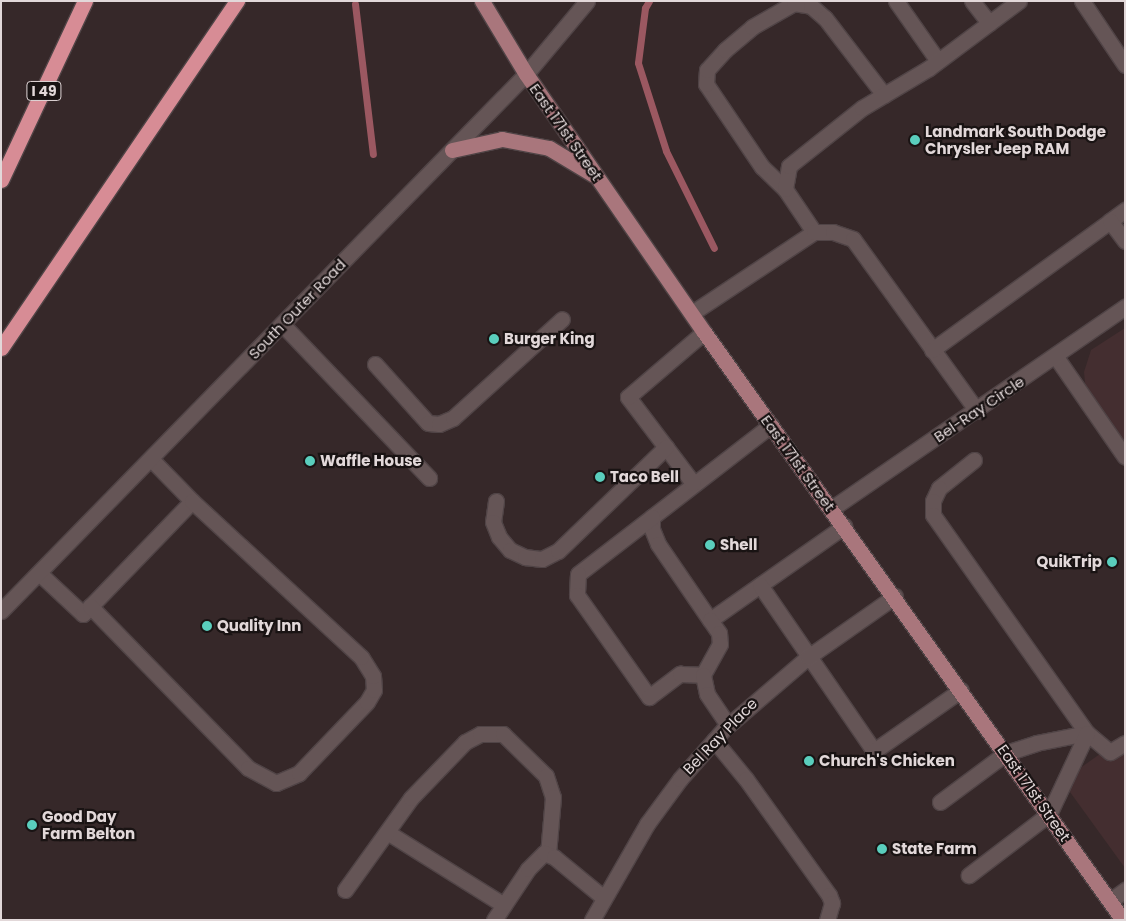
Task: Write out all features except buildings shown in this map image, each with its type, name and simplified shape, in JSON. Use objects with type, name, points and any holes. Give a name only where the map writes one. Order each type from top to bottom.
[{"type":"highway","name":"I 49","points":[[1,180],[85,1]]},
{"type":"highway","points":[[1,348],[237,1]]},
{"type":"main road","name":"East 171st Street","points":[[482,1],[526,74],[704,332],[895,596],[1123,920]]},
{"type":"main road","points":[[452,150],[502,139],[549,148],[598,177]]},
{"type":"street","name":"South Outer Road","points":[[1,611],[526,74],[587,1]]},
{"type":"street","points":[[896,1],[938,61]]},
{"type":"street","points":[[972,1],[989,24]]},
{"type":"street","points":[[785,189],[789,166],[884,95],[938,61],[1019,1]]},
{"type":"street","points":[[1082,1],[1125,65]]},
{"type":"street","points":[[814,232],[785,189],[762,167],[706,84],[707,70],[725,50],[752,27],[794,2],[810,6],[825,18],[884,95]]},
{"type":"street","points":[[932,350],[1125,210]]},
{"type":"street","points":[[1110,221],[1125,241]]},
{"type":"street","points":[[692,314],[814,232],[833,232],[853,239],[977,411]]},
{"type":"street","name":"Bel-Ray Circle","points":[[831,509],[1056,357],[1125,307]]},
{"type":"street","points":[[375,364],[428,423],[439,424],[453,418],[562,320]]},
{"type":"street","points":[[282,324],[429,478]]},
{"type":"street","points":[[693,483],[628,397],[704,332]]},
{"type":"street","points":[[1056,357],[1125,456]]},
{"type":"street","points":[[703,675],[680,674],[649,697],[577,595],[578,574],[693,483],[772,425]]},
{"type":"street","points":[[496,501],[493,522],[500,537],[510,550],[525,557],[542,559],[558,551],[666,447]]},
{"type":"street","points":[[90,606],[248,768],[276,783],[299,773],[367,702],[374,690],[373,676],[361,657],[192,501],[150,459]]},
{"type":"street","points":[[974,460],[939,488],[933,501],[933,515],[1087,734],[1110,752],[1125,743]]},
{"type":"street","points":[[39,573],[83,614],[192,501]]},
{"type":"street","points":[[652,517],[652,529],[658,544],[719,633],[720,644],[703,675],[707,694],[728,725]]},
{"type":"street","points":[[710,620],[844,526]]},
{"type":"street","points":[[760,585],[874,751],[961,690]]},
{"type":"street","name":"Bel Ray Place","points":[[592,920],[647,824],[680,779],[728,725],[808,657],[895,596]]},
{"type":"street","points":[[345,890],[411,798],[466,742],[480,734],[498,732],[526,755],[548,781],[553,804],[548,854]]},
{"type":"street","points":[[940,802],[1006,753],[1036,743],[1087,734]]},
{"type":"street","points":[[969,875],[1049,814],[1087,734]]},
{"type":"street","points":[[714,740],[746,779],[829,895],[832,903],[827,920]]},
{"type":"street","points":[[387,832],[504,905]]},
{"type":"street","points":[[494,920],[540,854],[548,854],[604,898]]},
{"type":"street","points":[[1110,901],[1125,890]]},
{"type":"shaded area","points":[[1125,328],[1125,446],[1086,393],[1084,372],[1091,350]]},
{"type":"shaded area","points":[[1125,736],[1125,868],[1062,781]]},
{"type":"waterway","points":[[649,1],[645,8],[638,63],[666,151],[714,248]]},
{"type":"waterway","points":[[355,4],[373,154]]},
{"type":"place","name":"Landmark South Dodge Chrysler Jeep RAM","points":[[915,140]]},
{"type":"place","name":"Burger King","points":[[494,339]]},
{"type":"place","name":"Waffle House","points":[[310,461]]},
{"type":"place","name":"Taco Bell","points":[[600,477]]},
{"type":"place","name":"Shell","points":[[710,545]]},
{"type":"place","name":"QuikTrip","points":[[1112,562]]},
{"type":"place","name":"Quality Inn","points":[[207,626]]},
{"type":"place","name":"Church's Chicken","points":[[809,761]]},
{"type":"place","name":"Good Day Farm Belton","points":[[32,825]]},
{"type":"place","name":"State Farm","points":[[882,849]]}]
